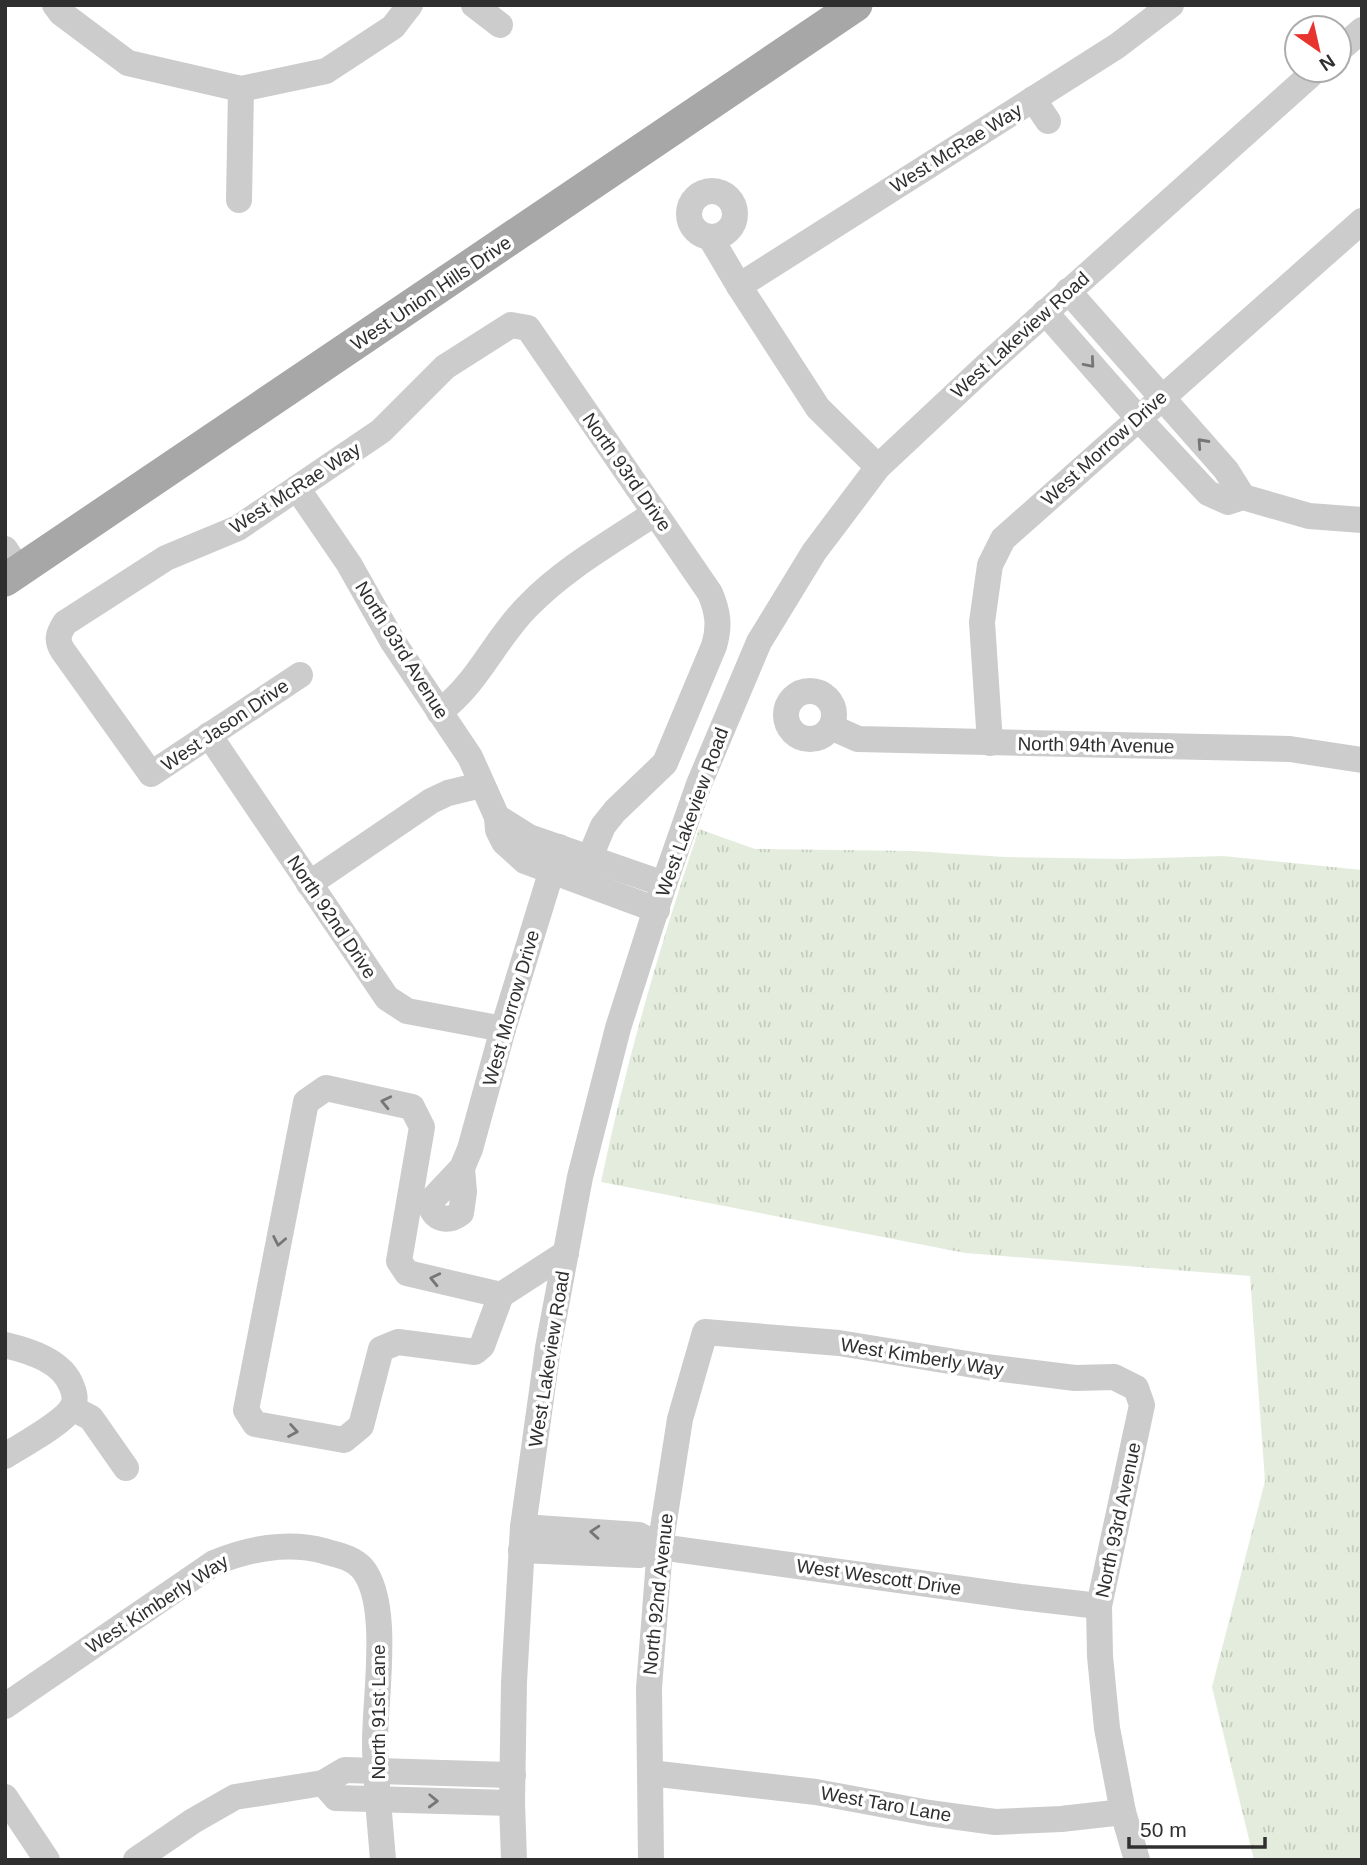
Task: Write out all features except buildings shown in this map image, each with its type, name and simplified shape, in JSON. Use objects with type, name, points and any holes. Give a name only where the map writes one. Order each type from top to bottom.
[{"type":"main road","name":"West Union Hills Drive","points":[[10,566],[856,5]]},
{"type":"street","points":[[55,5],[61,13],[128,63],[241,89],[326,71],[393,27],[410,5]]},
{"type":"street","points":[[474,5],[500,25]]},
{"type":"street","name":"West McRae Way","points":[[738,286],[1116,46],[1171,5]]},
{"type":"street","name":"West Lakeview Road","points":[[514,1860],[514,1682],[522,1539],[548,1348],[580,1177],[618,1028],[645,940],[699,784],[759,642],[814,552],[878,467],[1068,291],[1300,84]]},
{"type":"street","points":[[239,201],[241,89]]},
{"type":"street","points":[[1033,99],[1048,121]]},
{"type":"street","name":"West Morrow Drive","points":[[990,743],[982,622],[989,565],[1003,539],[1362,221]]},
{"type":"street","points":[[710,237],[738,286],[818,408],[878,467]]},
{"type":"street","points":[[1068,291],[1226,470],[1243,498]]},
{"type":"street","points":[[1045,312],[1208,493],[1228,502],[1243,498],[1309,516],[1362,520]]},
{"type":"street","name":"West McRae Way","points":[[151,774],[57,642],[58,633],[65,623],[166,558],[238,528],[381,431],[445,367],[498,332],[518,324]]},
{"type":"street","name":"North 93rd Drive","points":[[518,324],[528,328],[710,593],[718,616],[719,629],[714,646],[664,763],[603,826],[584,869]]},
{"type":"street","name":"North 93rd Avenue","points":[[297,488],[349,564],[393,642],[470,757],[497,817],[498,830],[514,853],[525,861],[555,859],[584,869],[664,884]]},
{"type":"street","points":[[439,712],[456,700],[526,607],[543,592],[655,513]]},
{"type":"street","name":"West Jason Drive","points":[[151,774],[300,675]]},
{"type":"street","name":"North 94th Avenue","points":[[831,727],[858,739],[1290,749],[1362,760]]},
{"type":"street","name":"North 92nd Drive","points":[[209,735],[387,998],[407,1011],[503,1030]]},
{"type":"street","points":[[309,884],[432,801],[448,793],[481,785]]},
{"type":"street","name":"West Morrow Drive","points":[[462,1168],[470,1149],[555,859]]},
{"type":"street","name":"North 93rd Avenue","points":[[584,869],[657,910]]},
{"type":"street","points":[[501,1294],[408,1273],[399,1261],[422,1127],[412,1107],[326,1088],[306,1102],[246,1410],[255,1424],[344,1440],[361,1426],[381,1349],[398,1342],[475,1352],[482,1346],[501,1294],[566,1253]]},
{"type":"street","name":"West Kimberly Way","points":[[705,1332],[839,1343],[986,1367],[1075,1378],[1114,1377],[1136,1388]]},
{"type":"street","name":"North 92nd Avenue","points":[[651,1860],[649,1688],[660,1546],[680,1419],[705,1332]]},
{"type":"street","points":[[5,1345],[49,1360],[62,1370],[71,1383],[75,1398],[67,1423]]},
{"type":"street","name":"North 93rd Avenue","points":[[1136,1388],[1142,1405],[1099,1606],[1100,1656],[1107,1728],[1123,1812],[1137,1860]]},
{"type":"street","points":[[21,1447],[67,1423],[91,1418],[126,1468]]},
{"type":"street","name":"West Wescott Drive","points":[[522,1539],[639,1555],[660,1546],[1099,1606]]},
{"type":"street","name":"West Kimberly Way","points":[[5,1706],[214,1563],[240,1552],[311,1547],[347,1557],[362,1568]]},
{"type":"street","name":"North 91st Lane","points":[[362,1568],[372,1586],[378,1610],[375,1747],[383,1860]]},
{"type":"street","points":[[136,1860],[193,1821],[235,1797],[323,1783],[345,1770],[513,1775]]},
{"type":"street","name":"West Taro Lane","points":[[650,1773],[816,1791],[929,1813],[995,1822],[1061,1819],[1123,1812]]},
{"type":"street","points":[[323,1783],[336,1798],[512,1803]]},
{"type":"street","points":[[5,1797],[47,1860]]},
{"type":"green space","points":[[699,829],[755,849],[913,851],[1005,857],[1125,859],[1223,856],[1362,870],[1362,1860],[1254,1860],[1212,1687],[1265,1481],[1250,1276],[965,1253],[601,1182],[645,1004]]}]
